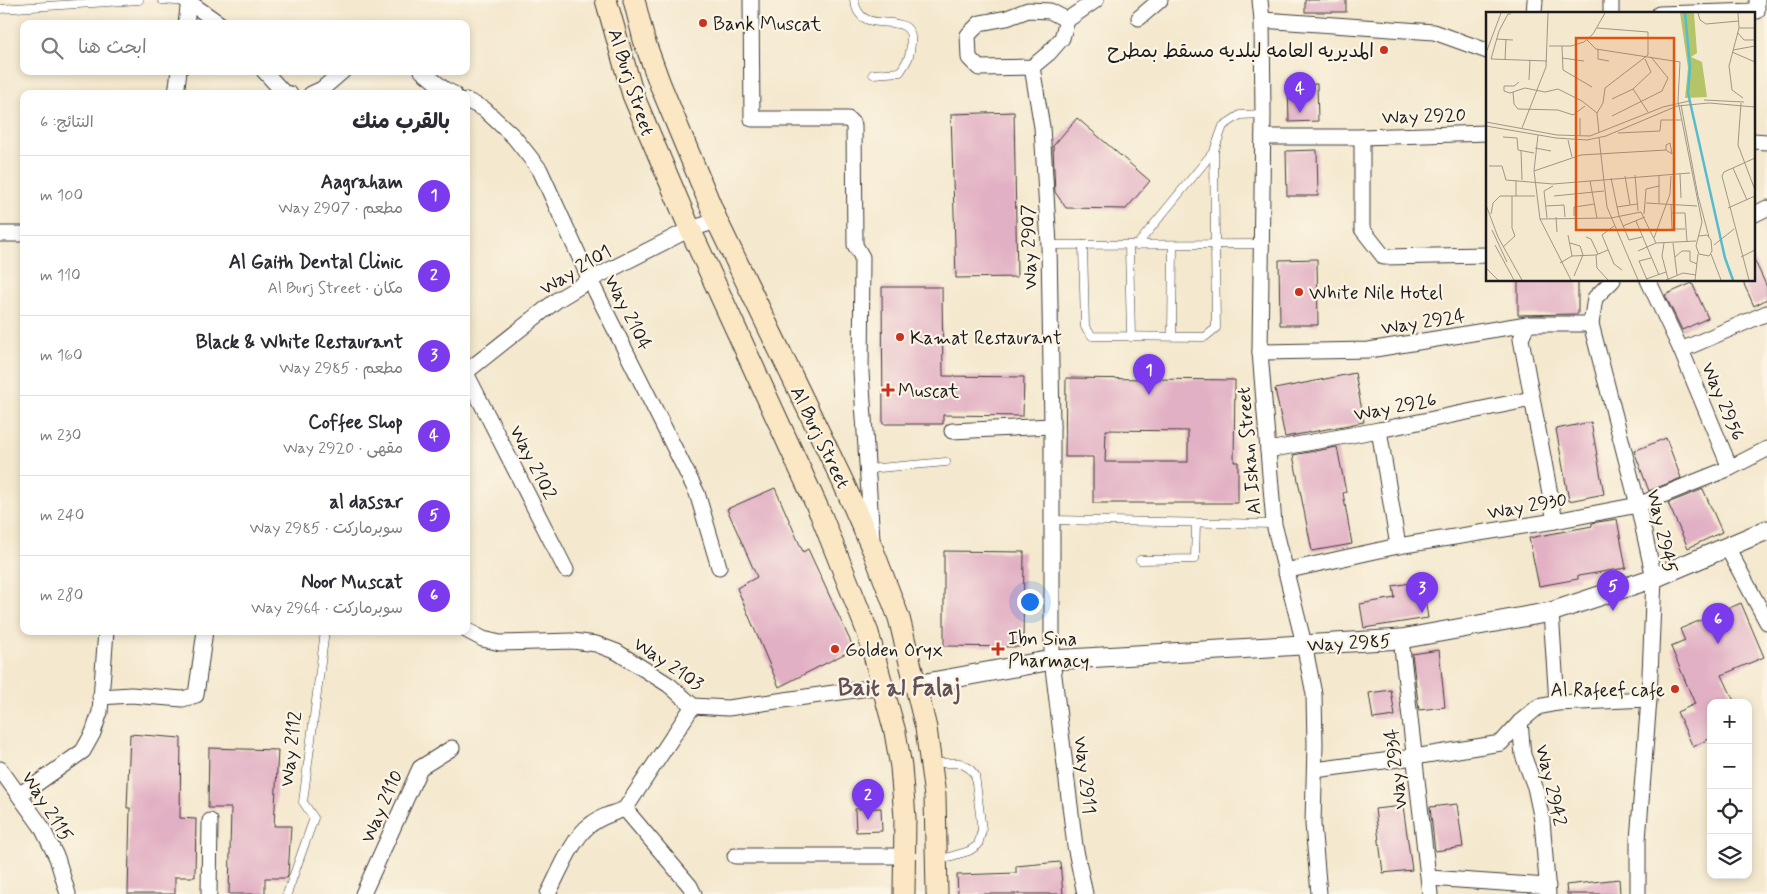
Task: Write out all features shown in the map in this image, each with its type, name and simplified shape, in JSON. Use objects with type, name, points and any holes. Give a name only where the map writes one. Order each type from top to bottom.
[{"type":"main road","name":"Al Burj Street","points":[[606,0],[632,95],[690,229],[817,506],[848,578],[868,633],[884,686],[901,767],[905,818],[904,894]]},
{"type":"main road","name":"Al Burj Street","points":[[634,0],[644,40],[660,84],[717,222],[838,473],[873,550],[899,618],[926,728],[931,764],[935,796],[937,894]]},
{"type":"main road","points":[[644,40],[646,0]]},
{"type":"street","points":[[750,0],[752,119],[848,119],[854,125],[855,245],[862,257],[861,372],[873,550]]},
{"type":"street","points":[[1067,20],[1050,11],[1027,5],[1007,18],[980,23],[968,34],[969,58],[979,68],[1032,67],[1050,53],[1062,38],[1067,20],[1096,0]]},
{"type":"street","points":[[1138,18],[1160,0]]},
{"type":"street","name":"Al Iskan Street","points":[[1260,0],[1263,114],[1260,352],[1274,524],[1304,644],[1314,694],[1316,744],[1313,824],[1319,894]]},
{"type":"street","points":[[1724,12],[1757,11],[1757,0]]},
{"type":"street","points":[[187,20],[189,1],[215,20]]},
{"type":"street","points":[[1262,20],[1434,32],[1486,50]]},
{"type":"street","name":"Way 2907","points":[[1032,67],[1042,127],[1049,245],[1052,426],[1052,660]]},
{"type":"street","points":[[177,90],[179,75]]},
{"type":"street","points":[[268,75],[282,90]]},
{"type":"street","points":[[320,90],[339,75]]},
{"type":"street","points":[[427,75],[446,90]]},
{"type":"street","name":"Way 2104","points":[[470,102],[484,108],[508,132],[540,170],[590,280],[697,493],[719,567]]},
{"type":"street","name":"Way 2920","points":[[1263,137],[1362,137],[1486,133]]},
{"type":"street","name":"Way 2920","points":[[1362,137],[1362,229],[1384,257],[1486,255]]},
{"type":"street","points":[[1754,141],[1767,142]]},
{"type":"street","points":[[1754,214],[1767,208]]},
{"type":"street","name":"Way 2101","points":[[470,369],[557,300],[590,280],[690,229],[717,222]]},
{"type":"street","points":[[0,234],[20,234]]},
{"type":"street","name":"Way 2945","points":[[1612,281],[1595,298],[1591,324],[1638,504],[1654,578],[1649,699],[1638,840],[1638,894]]},
{"type":"street","name":"Way 2956","points":[[1648,281],[1730,468]]},
{"type":"street","name":"Way 2956","points":[[1680,350],[1767,313]]},
{"type":"street","points":[[1526,324],[1521,339],[1555,521]]},
{"type":"street","name":"Way 2924","points":[[1260,352],[1369,350],[1526,324],[1591,324]]},
{"type":"street","name":"Way 2102","points":[[470,380],[566,570]]},
{"type":"street","name":"Way 2926","points":[[1268,450],[1531,399]]},
{"type":"street","points":[[952,431],[1052,426]]},
{"type":"street","points":[[1379,430],[1398,546]]},
{"type":"street","name":"Way 2930","points":[[1285,571],[1398,546],[1555,521],[1638,504],[1730,468],[1767,449]]},
{"type":"street","name":"Way 2985","points":[[916,685],[1052,660],[1401,639],[1551,612],[1654,578],[1767,530]]},
{"type":"street","points":[[1728,547],[1767,622]]},
{"type":"street","points":[[1551,612],[1556,703]]},
{"type":"street","name":"Way 2103","points":[[470,632],[483,639],[500,643],[573,641],[596,644],[617,652],[669,686],[693,706],[728,708],[884,686]]},
{"type":"street","points":[[19,794],[83,751],[93,733],[100,712],[106,635]]},
{"type":"street","points":[[100,696],[131,695],[183,699],[196,695],[205,635]]},
{"type":"street","name":"Way 2934","points":[[1401,639],[1430,894]]},
{"type":"street","name":"Way 2911","points":[[1052,660],[1075,846],[1085,894]]},
{"type":"street","name":"Way 2942","points":[[1315,770],[1501,743],[1520,722],[1538,707],[1556,703],[1649,699]]},
{"type":"street","points":[[548,894],[577,838],[589,825],[625,809],[693,706]]},
{"type":"street","name":"Way 2942","points":[[1429,878],[1548,890],[1542,820],[1535,787],[1523,755],[1520,722]]},
{"type":"street","name":"Way 2110","points":[[363,894],[420,768],[452,748]]},
{"type":"street","name":"Way 2115","points":[[0,769],[41,826],[53,850],[68,894]]},
{"type":"street","points":[[625,809],[690,886],[694,894]]},
{"type":"street","points":[[209,894],[210,821]]},
{"type":"street","points":[[736,856],[905,856]]},
{"type":"lane","points":[[0,9],[139,0]]},
{"type":"lane","points":[[162,0],[189,1]]},
{"type":"lane","points":[[854,0],[856,10],[867,19],[896,23],[907,28],[912,36],[910,58],[900,72],[873,74]]},
{"type":"lane","points":[[1131,337],[1133,245],[1214,150],[1223,126],[1240,115],[1263,114]]},
{"type":"lane","points":[[1082,245],[1085,327],[1092,336],[1205,337],[1216,328],[1214,150]]},
{"type":"lane","points":[[1049,245],[1261,244]]},
{"type":"lane","points":[[1172,336],[1173,245]]},
{"type":"lane","points":[[868,469],[946,462]]},
{"type":"lane","points":[[1052,520],[1274,524]]},
{"type":"lane","points":[[1140,560],[1195,559],[1196,523]]},
{"type":"lane","name":"Way 2112","points":[[287,894],[314,818],[303,802],[324,635]]},
{"type":"lane","points":[[931,764],[960,763],[970,768],[975,775],[982,830],[978,845],[970,851],[937,861]]},
{"type":"building","points":[[1305,0],[1346,0],[1346,12],[1305,12]]},
{"type":"building","points":[[1317,84],[1318,121],[1289,122],[1288,85]]},
{"type":"building","points":[[1014,112],[1017,277],[956,278],[951,114]]},
{"type":"building","points":[[1077,118],[1150,181],[1126,209],[1066,208],[1055,192],[1053,146]]},
{"type":"building","points":[[1317,150],[1318,196],[1287,196],[1286,151]]},
{"type":"building","name":"White Nile Hotel","points":[[1317,259],[1318,325],[1280,325],[1279,260]]},
{"type":"building","points":[[1754,259],[1767,287],[1767,299],[1754,306],[1742,281],[1754,281]]},
{"type":"building","points":[[1518,281],[1578,281],[1578,314],[1518,315]]},
{"type":"building","points":[[1692,283],[1708,318],[1682,330],[1665,295]]},
{"type":"building","points":[[882,287],[942,287],[943,376],[1024,377],[1023,416],[943,415],[943,424],[883,424]]},
{"type":"building","points":[[1355,373],[1364,422],[1285,437],[1275,389]]},
{"type":"building","points":[[1066,378],[1235,380],[1234,462],[1238,462],[1238,503],[1093,503],[1093,457],[1065,457]],"holes":[[[1106,430],[1188,431],[1188,462],[1105,462]]]},
{"type":"building","points":[[1591,422],[1604,494],[1569,501],[1556,429]]},
{"type":"building","points":[[1666,438],[1681,478],[1649,491],[1634,451]]},
{"type":"building","points":[[1337,447],[1346,492],[1343,493],[1352,544],[1312,551],[1293,455]]},
{"type":"building","points":[[775,488],[803,552],[808,549],[854,649],[779,687],[737,588],[757,577],[727,509]]},
{"type":"building","points":[[1703,489],[1722,532],[1688,548],[1668,503]]},
{"type":"building","points":[[1617,519],[1626,568],[1578,576],[1578,579],[1539,586],[1529,538],[1592,526],[1592,523]]},
{"type":"building","points":[[944,551],[1024,552],[1023,647],[944,646]]},
{"type":"building","points":[[1422,581],[1428,618],[1364,628],[1360,604],[1395,598],[1393,586]]},
{"type":"building","points":[[1741,603],[1764,657],[1722,675],[1733,699],[1707,699],[1707,740],[1693,747],[1677,712],[1695,704],[1671,647],[1685,641],[1680,629]]},
{"type":"building","points":[[1439,650],[1445,707],[1419,710],[1412,654]]},
{"type":"building","points":[[1391,690],[1395,716],[1373,719],[1369,693]]},
{"type":"building","points":[[130,734],[181,738],[180,818],[196,819],[195,877],[175,877],[175,894],[128,894],[130,808],[127,808]]},
{"type":"building","points":[[209,748],[278,750],[274,826],[291,826],[288,875],[287,878],[265,878],[265,894],[229,894],[231,808],[208,808]]},
{"type":"building","points":[[1457,804],[1463,847],[1435,851],[1430,807]]},
{"type":"building","points":[[1403,806],[1412,870],[1383,873],[1375,809]]},
{"type":"building","points":[[881,808],[882,831],[856,832],[855,809]]},
{"type":"building","points":[[1060,862],[1063,894],[958,894],[957,875],[1016,873],[1016,866]]},
{"type":"building","points":[[1619,879],[1620,894],[1567,894],[1566,885]]},
{"type":"place","name":"Bank Muscat","points":[[703,23]]},
{"type":"place","name":"المديريه العامه لبلديه مسقط بمطرح","points":[[1384,50]]},
{"type":"place","name":"Coffee Shop","points":[[1300,113]]},
{"type":"place","name":"White Nile Hotel","points":[[1299,292]]},
{"type":"place","name":"Kamat Restaurant","points":[[900,337]]},
{"type":"place","name":"Muscat","points":[[888,390]]},
{"type":"place","name":"Aagraham","points":[[1149,395]]},
{"type":"place","name":"al dassar","points":[[1613,611]]},
{"type":"place","name":"Black & White Restaurant","points":[[1422,613]]},
{"type":"place","name":"Noor Muscat","points":[[1718,644]]},
{"type":"place","name":"Golden Oryx","points":[[835,649]]},
{"type":"place","name":"Ibn Sina Pharmacy","points":[[998,649]]},
{"type":"place","name":"Al Rafeef cafe","points":[[1675,689]]},
{"type":"place","name":"Al Gaith Dental Clinic","points":[[868,820]]},
{"type":"district","name":"Bait al Falaj","points":[[899,687]]}]
